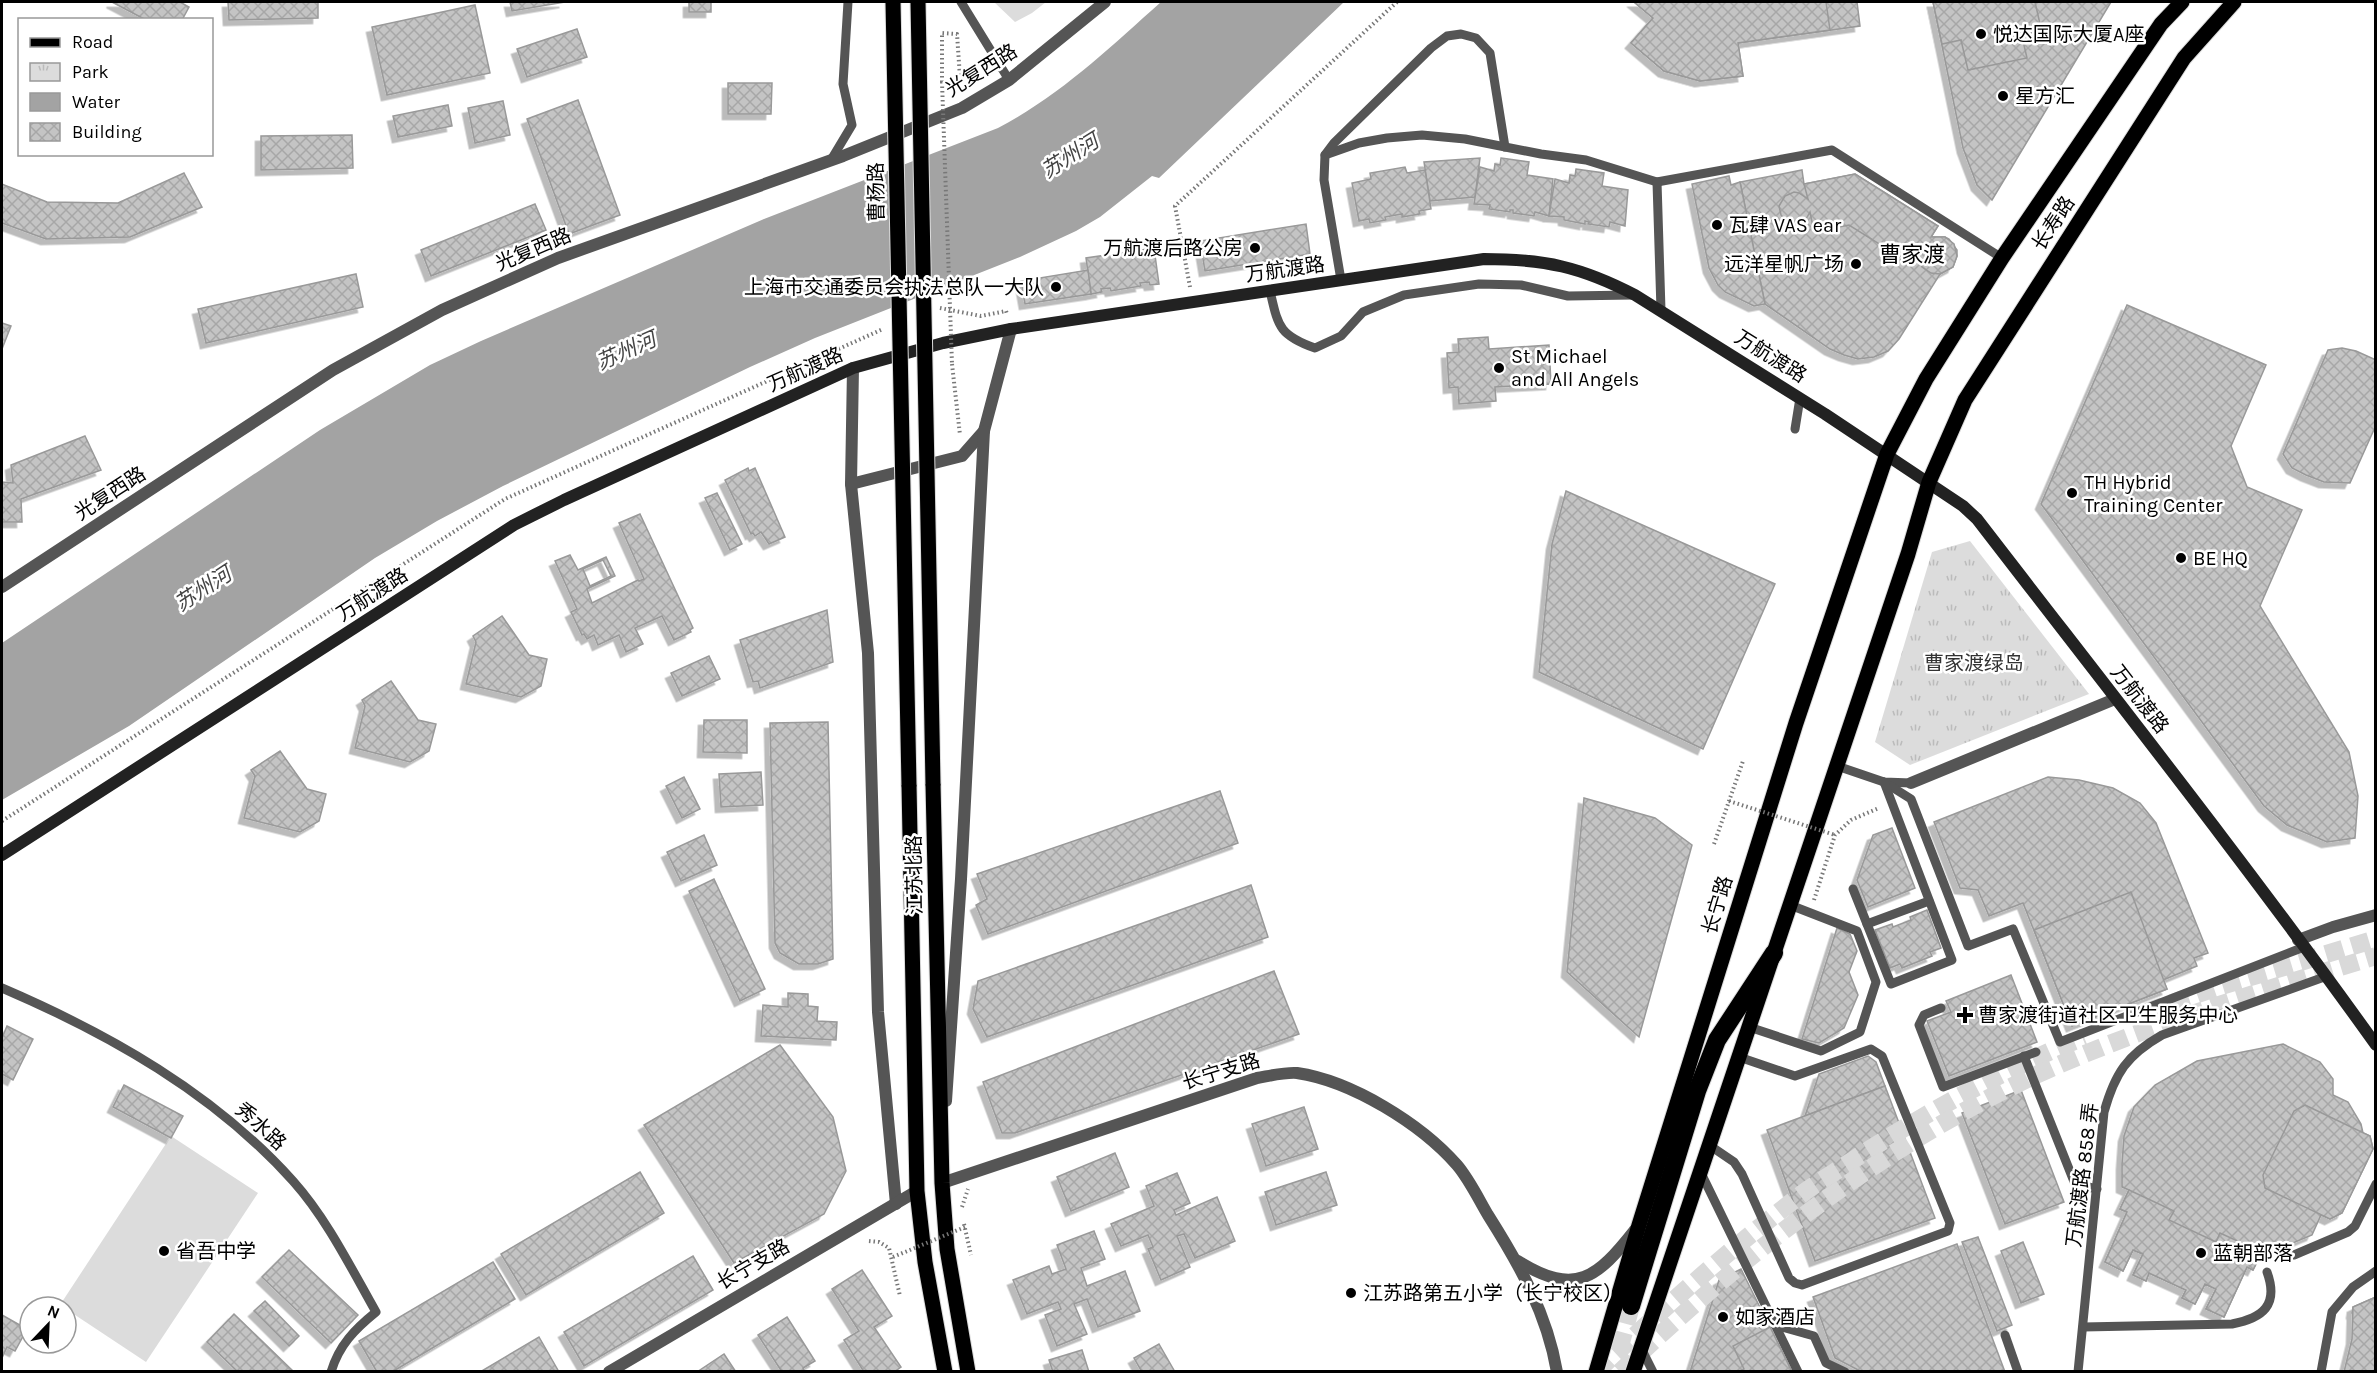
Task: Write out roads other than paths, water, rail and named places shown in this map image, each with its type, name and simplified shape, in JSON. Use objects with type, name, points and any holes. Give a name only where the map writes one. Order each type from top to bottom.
[{"type":"highway","points":[[1631,1306],[1697,1091],[1717,1040],[1774,953]]},
{"type":"main road","name":"曹杨路","points":[[893,2],[901,382]]},
{"type":"main road","name":"江苏北路","points":[[918,2],[942,1184],[946,1249],[968,1371]]},
{"type":"main road","name":"长寿路","points":[[1887,454],[1926,379],[2002,258],[2155,33],[2182,2]]},
{"type":"main road","name":"长寿路","points":[[1929,482],[1965,400],[2184,58],[2234,2]]},
{"type":"main road","name":"江苏北路","points":[[901,382],[917,1191],[925,1262],[945,1371]]},
{"type":"main road","name":"长宁路","points":[[1596,1371],[1796,723],[1887,454]]},
{"type":"main road","points":[[1633,1371],[1908,554],[1929,482]]},
{"type":"street","name":"光复西路","points":[[2,587],[333,370],[442,310],[558,258],[904,133],[962,108],[1009,80],[1105,2]]},
{"type":"street","name":"万航渡路","points":[[2,855],[514,525],[853,368],[943,343],[1011,329],[1484,259],[1521,259],[1547,262],[1578,270],[1607,280],[1635,295],[1800,398],[1963,506],[1977,519],[2115,699],[2327,976],[2376,1045]]},
{"type":"street","points":[[946,1101],[961,879],[984,431],[1011,329]]},
{"type":"street","points":[[853,368],[851,484],[868,653],[878,1012],[896,1204]]},
{"type":"street","points":[[851,484],[962,456],[984,431]]},
{"type":"street","points":[[1911,783],[2115,699]]},
{"type":"street","points":[[2301,944],[2333,927],[2376,915]]},
{"type":"street","name":"长宁支路","points":[[942,1184],[1257,1078],[1296,1073],[1326,1080],[1352,1090],[1392,1112],[1426,1136],[1457,1166],[1517,1260],[1544,1320],[1554,1350],[1557,1371]]},
{"type":"street","name":"长宁支路","points":[[609,1371],[917,1191]]},
{"type":"street","name":"长宁支路","points":[[1517,1260],[1538,1273],[1556,1278],[1576,1279],[1591,1275],[1611,1261],[1639,1226]]},
{"type":"lane","points":[[831,160],[852,124],[843,84],[848,2]]},
{"type":"lane","points":[[961,2],[1009,80]]},
{"type":"lane","points":[[1341,280],[1324,180],[1325,155],[1334,143],[1431,48],[1447,36],[1461,34],[1476,38],[1490,53],[1505,147]]},
{"type":"lane","points":[[1325,155],[1359,143],[1422,135],[1465,139],[1586,160],[1657,182],[1832,150],[2002,258]]},
{"type":"lane","points":[[1657,182],[1661,310]]},
{"type":"lane","points":[[1270,291],[1278,326],[1295,341],[1315,348],[1341,336],[1363,312],[1404,295],[1479,285],[1521,285],[1568,296],[1635,295]]},
{"type":"lane","points":[[1795,429],[1800,398]]},
{"type":"lane","points":[[1837,766],[1884,782],[1911,799],[1968,946],[2013,929],[2060,1042],[2301,944]]},
{"type":"lane","points":[[1884,782],[1911,783]]},
{"type":"lane","points":[[1853,889],[1892,984],[1953,960],[1884,782]]},
{"type":"lane","points":[[1867,924],[1929,901]]},
{"type":"lane","points":[[1749,1027],[1821,1051],[1860,1032],[1876,982],[1857,931],[1790,905]]},
{"type":"lane","name":"万航渡路 858 弄","points":[[2078,1371],[2104,1112],[2111,1086],[2125,1064],[2142,1047],[2162,1035],[2327,976]]},
{"type":"lane","name":"秀水路","points":[[2,988],[56,1011],[123,1047],[192,1092],[254,1141],[294,1182],[328,1231],[376,1312],[354,1330],[339,1349],[331,1371]]},
{"type":"lane","points":[[1941,1008],[1924,1015],[1919,1025],[1943,1087],[2036,1052]]},
{"type":"lane","points":[[1709,1145],[1734,1162],[1742,1174],[1789,1278],[1795,1283],[1802,1285],[1948,1232],[1950,1223],[1882,1056],[1872,1049],[1795,1076],[1739,1057]]},
{"type":"lane","points":[[2025,1056],[2075,1184],[2097,1190]]},
{"type":"lane","points":[[1700,1171],[1798,1371]]},
{"type":"lane","points":[[2294,1255],[2348,1232],[2355,1226],[2376,1184]]},
{"type":"lane","points":[[2321,1371],[2332,1312],[2353,1287],[2376,1271]]},
{"type":"lane","points":[[2083,1327],[2232,1324],[2248,1321],[2261,1312],[2272,1299],[2273,1287],[2267,1272]]},
{"type":"lane","points":[[1775,1325],[1814,1336],[1826,1363],[1845,1371]]},
{"type":"lane","points":[[2005,1335],[2018,1371]]},
{"type":"lane","points":[[1641,1348],[1653,1371]]},
{"type":"water","name":"苏州河","points":[[1161,2],[1344,2],[1159,178],[1152,176],[1100,217],[1020,257],[815,338],[750,367],[503,486],[437,521],[375,558],[129,726],[2,800],[2,643],[320,430],[430,365],[764,219],[998,128],[1064,86]]},
{"type":"tunnel","points":[[2146,1012],[2218,987],[2376,939]]},
{"type":"tunnel","points":[[1620,1372],[1718,1284],[1821,1203],[1930,1131],[1988,1099],[2047,1070],[2128,1037],[2210,1008],[2376,956]]},
{"type":"tunnel","points":[[1596,1372],[1671,1302],[1775,1215],[1816,1184],[1886,1139],[1969,1091],[2084,1037]]},
{"type":"tunnel","points":[[1619,1350],[1631,1306]]},
{"type":"place","name":"悦达国际大厦A座","points":[[1981,34]]},
{"type":"place","name":"星方汇","points":[[2003,96]]},
{"type":"place","name":"瓦肆 VAS ear","points":[[1717,225]]},
{"type":"place","name":"万航渡后路公房","points":[[1255,248]]},
{"type":"place","name":"远洋星帆广场","points":[[1856,264]]},
{"type":"place","name":"上海市交通委员会执法总队一大队","points":[[1056,287]]},
{"type":"place","name":"St Michael and All Angels","points":[[1499,368]]},
{"type":"place","name":"TH Hybrid Training Center","points":[[2072,493]]},
{"type":"place","name":"BE HQ","points":[[2181,558]]},
{"type":"place","name":"曹家渡街道社区卫生服务中心","points":[[1965,1015]]},
{"type":"place","name":"省吾中学","points":[[164,1251]]},
{"type":"place","name":"蓝朝部落","points":[[2201,1253]]},
{"type":"place","name":"江苏路第五小学（长宁校区）","points":[[1351,1293]]},
{"type":"place","name":"如家酒店","points":[[1723,1317]]},
{"type":"district","name":"曹家渡","points":[[1912,254]]},
{"type":"park label","name":"曹家渡绿岛","points":[[1974,663]]}]
